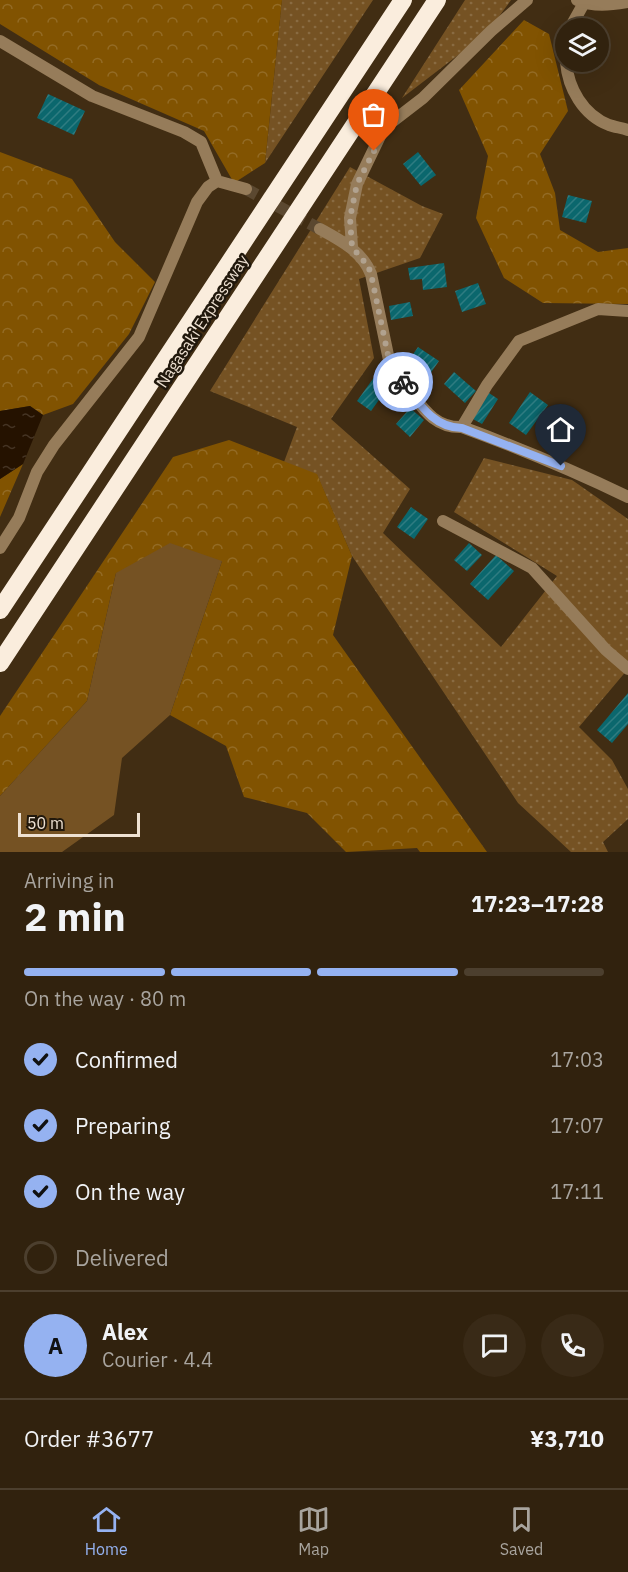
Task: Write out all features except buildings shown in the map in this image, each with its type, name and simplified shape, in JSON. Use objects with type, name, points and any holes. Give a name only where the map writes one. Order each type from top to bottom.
[{"type":"highway","name":"Nagasaki Expressway","points":[[0,610],[403,0]]},
{"type":"highway","name":"Nagasaki Expressway","points":[[0,663],[437,0]]},
{"type":"street","points":[[352,247],[350,218],[357,184],[384,128],[423,98],[527,0]]},
{"type":"street","points":[[574,18],[581,1],[605,6],[628,2]]},
{"type":"street","points":[[0,41],[92,96],[184,132],[201,142],[217,181]]},
{"type":"street","points":[[567,72],[575,95],[588,112],[608,124],[628,130]]},
{"type":"street","points":[[217,181],[246,189]]},
{"type":"street","points":[[0,548],[19,518],[37,472],[54,445],[139,338],[197,202],[217,181]]},
{"type":"street","points":[[320,229],[352,247],[368,266],[393,371],[427,413],[453,428],[462,428],[518,448],[628,497]]},
{"type":"street","points":[[462,428],[487,385],[519,341],[598,309],[628,311]]},
{"type":"street","points":[[443,521],[532,568],[606,650],[628,669]]},
{"type":"shaded area","points":[[282,0],[373,0],[265,163]]},
{"type":"shaded area","points":[[465,0],[511,0],[487,33],[402,98]]},
{"type":"shaded area","points":[[350,167],[422,206],[443,214],[420,258],[359,279],[374,358],[331,419],[410,489],[383,533],[501,647],[557,576],[454,512],[484,458],[572,480],[628,519],[628,669],[579,727],[612,760],[628,789],[628,819],[603,842],[608,852],[571,852],[518,803],[352,556],[317,475],[284,462],[297,427],[210,391]]},
{"type":"shaded area","points":[[170,543],[222,561],[170,715],[122,758],[114,815],[62,852],[0,852],[0,796],[87,701],[116,573]]},
{"type":"green space","points":[[0,0],[282,0],[265,163],[234,183],[204,131],[99,85],[0,24]]},
{"type":"green space","points":[[524,20],[549,34],[555,58],[555,72],[558,72],[568,111],[540,154],[555,193],[560,230],[598,252],[628,248],[628,304],[543,303],[504,278],[476,218],[488,156],[459,90]]},
{"type":"green space","points":[[0,152],[72,179],[115,242],[155,282],[129,334],[73,404],[43,415],[30,406],[0,411]]},
{"type":"green space","points":[[229,440],[317,474],[352,556],[333,635],[487,852],[420,852],[417,848],[346,852],[307,813],[244,797],[226,746],[170,715],[222,561],[116,573],[87,701],[0,796],[0,716],[173,457]]},
{"type":"green space","points":[[23,464],[0,517],[0,479]]},
{"type":"water","points":[[30,406],[43,415],[23,464],[0,479],[0,411]]},
{"type":"tunnel","points":[[246,189],[320,229]]},
{"type":"way so far","points":[[374,151],[357,184],[350,218],[352,247],[368,266],[389,360],[393,371],[403,382]]},
{"type":"route","points":[[403,382],[427,413],[439,422],[518,448],[561,466]]}]
